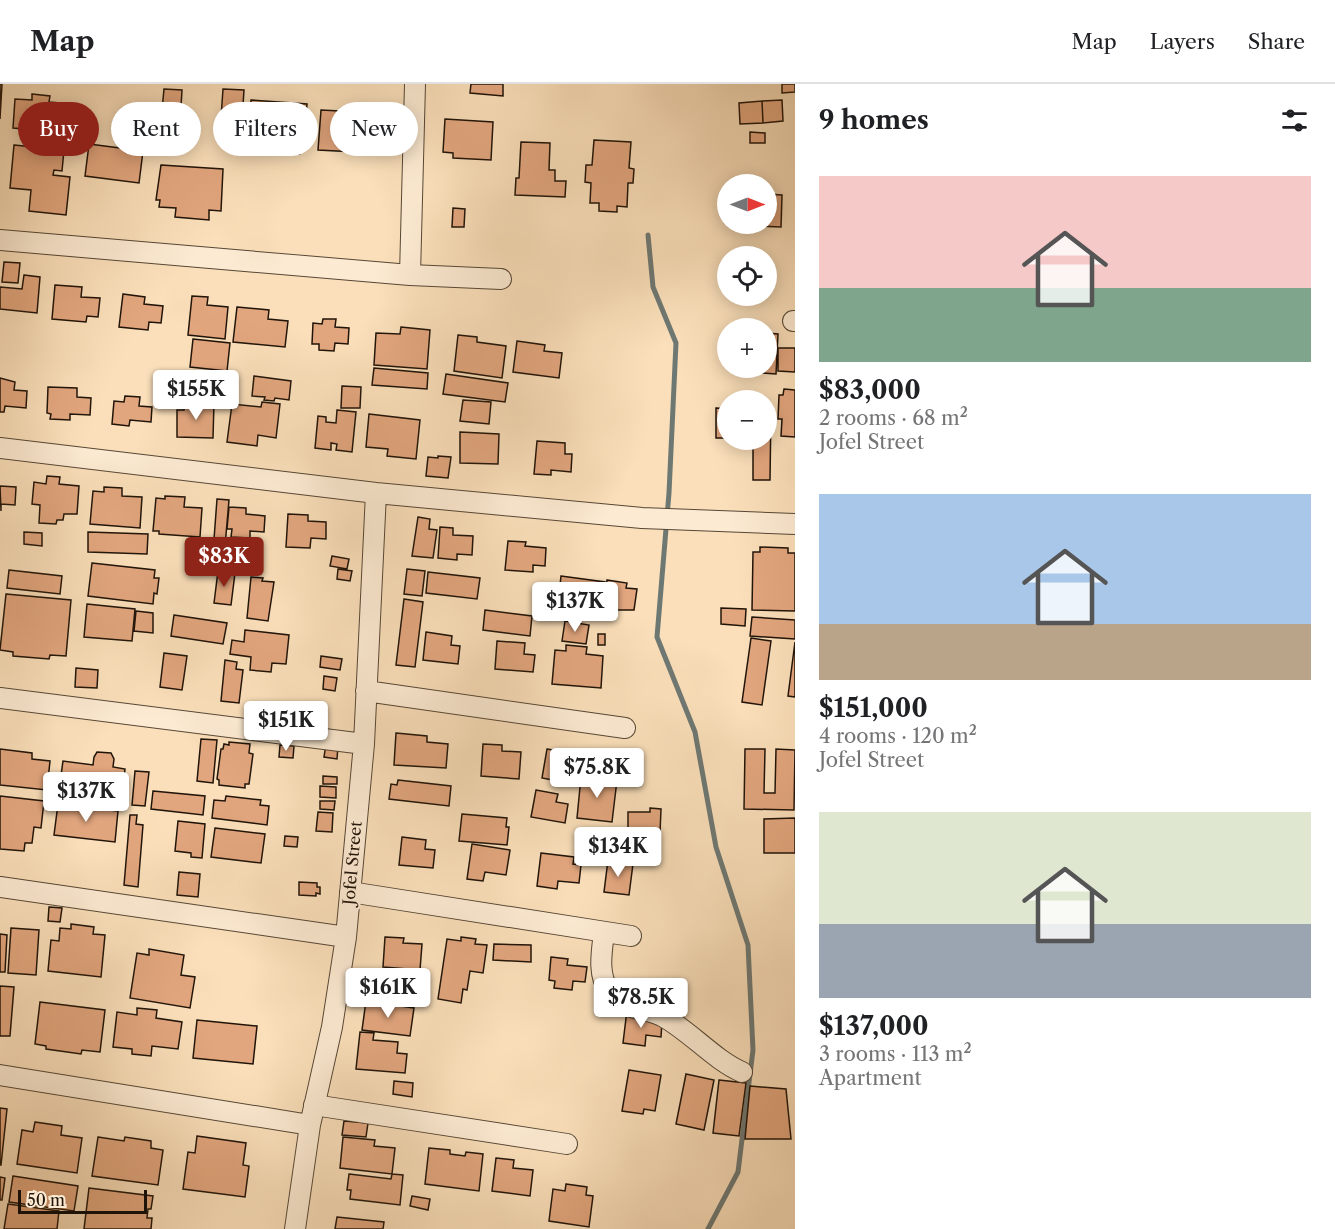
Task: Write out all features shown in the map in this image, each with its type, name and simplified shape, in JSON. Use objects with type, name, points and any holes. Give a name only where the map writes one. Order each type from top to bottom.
[{"type":"street","points":[[410,275],[415,84]]},
{"type":"street","points":[[0,240],[410,275],[501,279]]},
{"type":"street","points":[[0,448],[376,493],[642,518],[795,524]]},
{"type":"street","name":"Jofel Street","points":[[296,1229],[310,1125],[332,1027],[346,937],[364,744],[376,493]]},
{"type":"street","points":[[366,691],[625,728]]},
{"type":"street","points":[[0,698],[364,744]]},
{"type":"street","points":[[0,887],[346,937]]},
{"type":"street","points":[[350,892],[631,936]]},
{"type":"street","points":[[604,932],[601,968],[607,989],[620,1004],[653,1012],[665,1018],[708,1048],[729,1067],[742,1072]]},
{"type":"street","points":[[0,1075],[310,1125]]},
{"type":"street","points":[[314,1105],[567,1144]]},
{"type":"building","points":[[0,84],[2,84],[0,119]]},
{"type":"building","points":[[471,84],[503,84],[503,96],[470,93]]},
{"type":"building","points":[[782,84],[795,84],[795,92],[782,93]]},
{"type":"building","points":[[164,89],[182,90],[181,102],[163,102]]},
{"type":"building","points":[[223,89],[244,90],[243,102],[222,102]]},
{"type":"building","points":[[32,94],[50,96],[49,102],[18,102],[18,128],[13,128],[15,99],[32,100]]},
{"type":"building","points":[[251,100],[279,102],[251,102]]},
{"type":"building","points":[[782,100],[783,121],[763,123],[762,101]]},
{"type":"building","points":[[762,101],[763,123],[740,124],[739,103]]},
{"type":"building","points":[[321,110],[330,110],[330,151],[318,150]]},
{"type":"building","points":[[445,119],[493,122],[491,160],[453,158],[453,153],[443,152]]},
{"type":"building","points":[[750,132],[765,133],[765,143],[750,143]]},
{"type":"building","points":[[594,140],[631,142],[629,168],[634,169],[633,183],[628,183],[627,207],[617,206],[617,212],[599,211],[599,203],[590,203],[591,183],[585,182],[586,165],[592,165]]},
{"type":"building","points":[[521,142],[550,143],[549,170],[555,170],[555,181],[566,181],[565,197],[515,195],[516,178],[519,178]]},
{"type":"building","points":[[14,145],[18,145],[18,156],[63,156],[62,171],[54,170],[53,175],[70,177],[66,215],[29,211],[31,190],[10,188]]},
{"type":"building","points":[[99,145],[111,147],[111,156],[142,156],[139,183],[85,176],[88,156],[99,156]]},
{"type":"building","points":[[161,165],[223,169],[221,211],[209,210],[209,220],[175,217],[176,208],[159,207],[160,200],[156,200]]},
{"type":"building","points":[[777,195],[782,195],[781,227],[777,227]]},
{"type":"building","points":[[453,208],[465,209],[464,227],[452,227]]},
{"type":"building","points":[[4,262],[20,263],[18,283],[2,282]]},
{"type":"building","points":[[24,275],[40,277],[37,313],[0,309],[0,287],[22,289]]},
{"type":"building","points":[[55,285],[82,287],[81,297],[100,298],[98,317],[87,316],[86,322],[52,319]]},
{"type":"building","points":[[123,294],[145,297],[144,304],[163,306],[161,323],[149,322],[148,330],[119,327]]},
{"type":"building","points":[[192,296],[208,297],[207,305],[228,307],[225,339],[188,335]]},
{"type":"building","points":[[237,307],[269,310],[268,319],[288,321],[285,347],[233,342]]},
{"type":"building","points":[[323,319],[336,319],[335,327],[349,328],[348,344],[335,343],[334,351],[319,350],[319,344],[312,344],[313,323],[322,324]]},
{"type":"building","points":[[401,327],[430,330],[427,369],[374,365],[376,333],[400,334]]},
{"type":"building","points":[[458,335],[477,337],[477,342],[506,346],[502,378],[454,371]]},
{"type":"building","points":[[193,339],[230,343],[227,371],[190,367]]},
{"type":"building","points":[[517,341],[545,345],[544,351],[562,353],[559,378],[513,372]]},
{"type":"building","points":[[778,348],[795,348],[795,372],[778,371]]},
{"type":"building","points":[[374,368],[428,373],[427,389],[372,385]]},
{"type":"building","points":[[446,374],[508,383],[505,402],[443,394]]},
{"type":"building","points":[[254,376],[291,381],[289,400],[275,398],[274,401],[264,400],[265,397],[252,396]]},
{"type":"building","points":[[0,378],[15,382],[14,390],[27,391],[26,408],[5,406],[4,412],[0,412]]},
{"type":"building","points":[[342,386],[361,387],[360,408],[341,408]]},
{"type":"building","points":[[48,387],[77,388],[77,397],[91,398],[90,415],[70,414],[70,420],[50,419],[51,414],[47,413]]},
{"type":"building","points":[[784,389],[795,390],[795,437],[781,436],[782,419],[778,419],[779,395],[783,395]]},
{"type":"building","points":[[125,396],[140,397],[139,406],[152,407],[151,422],[130,420],[129,426],[112,424],[114,401],[124,402]]},
{"type":"building","points":[[463,400],[491,402],[489,424],[460,421]]},
{"type":"building","points":[[184,402],[214,403],[213,438],[177,437],[177,410],[184,410]]},
{"type":"building","points":[[262,402],[280,404],[276,438],[258,435],[257,446],[227,442],[232,404],[261,407]]},
{"type":"building","points":[[716,408],[717,438],[716,438]]},
{"type":"building","points":[[337,410],[356,412],[352,452],[336,450],[337,444],[331,443],[331,450],[315,448],[318,416],[326,417],[326,422],[336,423]]},
{"type":"building","points":[[369,414],[420,420],[416,459],[387,456],[388,449],[366,447]]},
{"type":"building","points":[[460,432],[499,434],[498,464],[460,463]]},
{"type":"building","points":[[537,441],[565,443],[565,454],[572,454],[571,472],[551,470],[551,475],[534,474]]},
{"type":"building","points":[[753,450],[770,450],[770,480],[753,480]]},
{"type":"building","points":[[438,456],[451,457],[448,478],[426,476],[428,457],[438,458]]},
{"type":"building","points":[[47,476],[60,477],[59,484],[79,486],[77,514],[64,514],[63,520],[57,520],[56,524],[39,523],[40,505],[32,504],[34,482],[46,484]]},
{"type":"building","points":[[0,486],[16,487],[15,505],[1,504],[1,511]]},
{"type":"building","points":[[104,487],[122,488],[122,496],[142,497],[140,528],[90,524],[93,491],[104,492]]},
{"type":"building","points":[[165,496],[185,497],[184,507],[202,508],[200,537],[159,534],[159,531],[153,531],[156,498],[165,499]]},
{"type":"building","points":[[217,499],[229,500],[224,558],[228,558],[228,568],[212,566]]},
{"type":"building","points":[[229,507],[246,508],[246,514],[265,516],[264,532],[250,531],[250,538],[231,537],[232,529],[227,529]]},
{"type":"building","points":[[288,514],[308,515],[308,521],[326,522],[326,539],[311,538],[310,548],[286,547]]},
{"type":"building","points":[[418,517],[430,519],[429,529],[437,530],[433,558],[412,556]]},
{"type":"building","points":[[440,527],[453,528],[453,535],[473,536],[472,555],[457,554],[457,560],[438,558]]},
{"type":"building","points":[[24,532],[42,533],[42,546],[24,544]]},
{"type":"building","points":[[88,532],[148,534],[147,554],[88,552]]},
{"type":"building","points":[[508,541],[526,542],[525,546],[546,548],[545,566],[533,565],[533,572],[505,570]]},
{"type":"building","points":[[760,547],[788,548],[788,553],[795,553],[795,611],[752,610],[753,552],[760,552]]},
{"type":"building","points":[[332,556],[349,559],[347,569],[330,566]]},
{"type":"building","points":[[92,563],[155,570],[154,578],[159,578],[153,604],[88,596]]},
{"type":"building","points":[[338,569],[352,571],[350,581],[337,579]]},
{"type":"building","points":[[407,569],[425,571],[422,596],[404,594]]},
{"type":"building","points":[[9,570],[62,576],[60,594],[7,588]]},
{"type":"building","points":[[218,571],[235,573],[231,605],[214,603]]},
{"type":"building","points":[[428,572],[480,578],[477,599],[426,593]]},
{"type":"building","points":[[561,576],[605,582],[601,617],[557,612]]},
{"type":"building","points":[[251,577],[274,582],[268,621],[247,618]]},
{"type":"building","points":[[607,580],[627,583],[626,588],[637,589],[634,610],[608,610],[608,607],[604,606]]},
{"type":"building","points":[[6,594],[71,600],[66,656],[50,655],[49,659],[13,656],[13,652],[0,650]]},
{"type":"building","points":[[404,599],[423,602],[415,667],[396,665]]},
{"type":"building","points":[[87,604],[135,609],[132,641],[84,637]]},
{"type":"building","points":[[721,608],[746,609],[745,626],[721,624]]},
{"type":"building","points":[[485,610],[532,616],[530,636],[483,630]]},
{"type":"building","points":[[136,611],[153,613],[153,633],[134,631]]},
{"type":"building","points":[[174,615],[227,623],[223,644],[171,636]]},
{"type":"building","points":[[752,617],[795,620],[795,639],[750,636]]},
{"type":"building","points":[[565,621],[589,625],[586,644],[562,641]]},
{"type":"building","points":[[245,630],[289,635],[286,664],[272,663],[271,672],[250,670],[251,657],[230,654],[232,640],[244,642]]},
{"type":"building","points":[[426,632],[452,636],[451,645],[460,646],[458,664],[423,660]]},
{"type":"building","points":[[598,634],[605,634],[605,645],[598,645]]},
{"type":"building","points":[[751,638],[771,641],[762,705],[742,702]]},
{"type":"building","points":[[497,641],[525,643],[524,654],[535,655],[533,672],[495,669]]},
{"type":"building","points":[[795,642],[795,697],[788,696]]},
{"type":"building","points":[[566,645],[587,647],[586,654],[603,656],[601,688],[552,684],[555,650],[566,651]]},
{"type":"building","points":[[164,653],[187,656],[182,690],[160,687]]},
{"type":"building","points":[[321,656],[342,659],[340,670],[320,667]]},
{"type":"building","points":[[225,660],[237,662],[236,669],[243,670],[239,703],[221,701]]},
{"type":"building","points":[[76,668],[98,670],[97,688],[75,687]]},
{"type":"building","points":[[324,676],[337,678],[335,691],[323,689]]},
{"type":"building","points":[[396,733],[427,736],[427,742],[448,744],[446,768],[394,765]]},
{"type":"building","points":[[201,739],[217,740],[213,783],[197,781]]},
{"type":"building","points":[[229,742],[250,744],[249,753],[253,754],[249,784],[245,784],[245,788],[219,785],[217,779],[221,749],[224,744],[229,745]]},
{"type":"building","points":[[326,744],[338,746],[337,759],[324,757]]},
{"type":"building","points":[[483,744],[502,745],[502,751],[521,752],[519,779],[481,776]]},
{"type":"building","points":[[280,745],[294,746],[293,758],[279,757]]},
{"type":"building","points":[[0,749],[32,753],[32,759],[50,761],[47,790],[0,785]]},
{"type":"building","points":[[547,749],[578,754],[573,784],[542,778]]},
{"type":"building","points":[[745,749],[765,749],[764,793],[775,793],[776,749],[795,750],[794,810],[744,809]]},
{"type":"building","points":[[97,752],[111,753],[114,759],[113,767],[125,769],[120,804],[58,797],[63,761],[93,765]]},
{"type":"building","points":[[135,771],[149,772],[145,806],[132,805]]},
{"type":"building","points":[[323,776],[337,777],[337,784],[323,784]]},
{"type":"building","points":[[581,777],[617,780],[612,822],[577,818]]},
{"type":"building","points":[[398,780],[451,786],[449,806],[389,799],[391,784],[397,785]]},
{"type":"building","points":[[320,786],[336,787],[336,798],[320,797]]},
{"type":"building","points":[[536,790],[558,794],[556,802],[568,804],[565,823],[531,817]]},
{"type":"building","points":[[153,791],[205,796],[203,815],[151,809]]},
{"type":"building","points":[[0,796],[44,801],[41,828],[34,827],[32,843],[25,843],[24,851],[0,849]]},
{"type":"building","points":[[226,796],[261,800],[260,805],[269,806],[267,825],[212,818],[214,800],[225,801]]},
{"type":"building","points":[[320,801],[335,801],[334,810],[320,809]]},
{"type":"building","points":[[58,804],[118,811],[115,842],[54,835]]},
{"type":"building","points":[[650,808],[661,809],[660,833],[628,831],[628,812],[650,812]]},
{"type":"building","points":[[318,812],[333,813],[332,832],[316,831]]},
{"type":"building","points":[[462,814],[507,818],[506,827],[509,827],[507,845],[459,841]]},
{"type":"building","points":[[130,815],[137,815],[136,824],[143,825],[138,887],[124,885]]},
{"type":"building","points":[[795,818],[795,853],[764,853],[764,819]]},
{"type":"building","points":[[178,821],[205,824],[202,858],[191,857],[191,853],[175,851]]},
{"type":"building","points":[[215,828],[265,834],[261,863],[211,857]]},
{"type":"building","points":[[599,832],[641,838],[641,841],[647,842],[645,859],[596,852]]},
{"type":"building","points":[[285,836],[298,837],[297,847],[284,846]]},
{"type":"building","points":[[402,837],[426,840],[425,849],[435,850],[433,868],[399,865]]},
{"type":"building","points":[[472,844],[510,850],[506,875],[485,872],[483,881],[467,879]]},
{"type":"building","points":[[541,853],[574,857],[573,864],[581,865],[579,883],[558,881],[557,889],[537,886]]},
{"type":"building","points":[[608,860],[633,864],[629,895],[604,892]]},
{"type":"building","points":[[179,872],[200,874],[198,897],[177,895]]},
{"type":"building","points":[[299,882],[317,883],[317,887],[320,887],[320,894],[316,893],[316,896],[299,895]]},
{"type":"building","points":[[49,907],[62,908],[60,922],[48,921]]},
{"type":"building","points":[[71,924],[94,927],[93,934],[105,935],[101,977],[48,971],[51,940],[59,941],[60,928],[71,929]]},
{"type":"building","points":[[11,928],[39,930],[36,975],[8,973]]},
{"type":"building","points":[[0,934],[7,935],[5,972],[0,972]]},
{"type":"building","points":[[385,937],[404,938],[403,943],[422,944],[420,970],[383,967]]},
{"type":"building","points":[[461,937],[476,939],[475,944],[487,945],[483,973],[470,971],[467,990],[463,989],[461,1003],[438,999],[447,939],[461,941]]},
{"type":"building","points":[[494,944],[531,945],[531,962],[493,960]]},
{"type":"building","points":[[149,949],[184,955],[181,975],[195,977],[190,1008],[130,998],[137,953],[149,955]]},
{"type":"building","points":[[551,957],[568,959],[567,965],[587,967],[585,982],[573,981],[572,990],[554,988],[555,981],[549,980]]},
{"type":"building","points":[[0,986],[14,987],[10,1036],[0,1036]]},
{"type":"building","points":[[366,1001],[414,1008],[410,1036],[362,1030]]},
{"type":"building","points":[[40,1002],[105,1010],[100,1052],[82,1050],[81,1054],[46,1049],[46,1046],[35,1044]]},
{"type":"building","points":[[137,1008],[157,1010],[156,1018],[182,1022],[178,1049],[152,1046],[151,1056],[132,1054],[132,1049],[113,1047],[117,1012],[137,1015]]},
{"type":"building","points":[[627,1010],[662,1021],[661,1037],[646,1035],[645,1046],[623,1043]]},
{"type":"building","points":[[197,1020],[257,1026],[253,1064],[193,1058]]},
{"type":"building","points":[[360,1032],[374,1033],[373,1040],[398,1042],[397,1053],[407,1054],[405,1073],[356,1069]]},
{"type":"building","points":[[629,1070],[661,1075],[655,1111],[644,1109],[643,1114],[622,1111]]},
{"type":"building","points":[[686,1074],[714,1080],[704,1130],[676,1124]]},
{"type":"building","points":[[719,1080],[746,1083],[739,1136],[713,1133]]},
{"type":"building","points":[[394,1081],[413,1083],[412,1097],[393,1094]]},
{"type":"building","points":[[750,1086],[786,1089],[791,1139],[745,1139]]},
{"type":"building","points":[[0,1108],[7,1109],[1,1165],[0,1165]]},
{"type":"building","points":[[344,1121],[368,1123],[366,1137],[342,1135]]},
{"type":"building","points":[[35,1122],[62,1126],[61,1135],[82,1138],[77,1173],[17,1164],[22,1130],[33,1132]]},
{"type":"building","points":[[197,1136],[246,1143],[243,1165],[249,1166],[245,1197],[183,1189],[188,1152],[195,1153]]},
{"type":"building","points":[[98,1137],[124,1141],[125,1137],[151,1141],[151,1148],[163,1150],[158,1185],[92,1176]]},
{"type":"building","points":[[343,1137],[375,1140],[374,1146],[395,1148],[392,1174],[340,1168]]},
{"type":"building","points":[[429,1148],[450,1150],[450,1154],[465,1156],[466,1152],[483,1154],[479,1191],[425,1184]]},
{"type":"building","points":[[496,1158],[514,1160],[513,1168],[533,1170],[530,1196],[492,1191]]},
{"type":"building","points":[[349,1174],[391,1179],[392,1174],[403,1175],[400,1205],[350,1199],[351,1190],[347,1190]]},
{"type":"building","points":[[13,1176],[78,1186],[74,1211],[9,1202]]},
{"type":"building","points":[[0,1177],[5,1178],[2,1200],[0,1200]]},
{"type":"building","points":[[566,1184],[587,1187],[586,1195],[593,1196],[589,1227],[549,1221],[553,1189],[565,1191]]},
{"type":"building","points":[[89,1188],[153,1196],[147,1218],[152,1218],[151,1229],[84,1229]]},
{"type":"building","points":[[412,1196],[430,1199],[428,1210],[410,1206]]},
{"type":"building","points":[[8,1204],[59,1211],[57,1229],[4,1229]]},
{"type":"building","points":[[337,1217],[384,1222],[383,1229],[335,1229]]},
{"type":"waterway","points":[[648,235],[653,287],[676,343],[669,493],[657,637],[695,732],[716,847],[748,945],[753,1050],[738,1172],[708,1229]]}]
